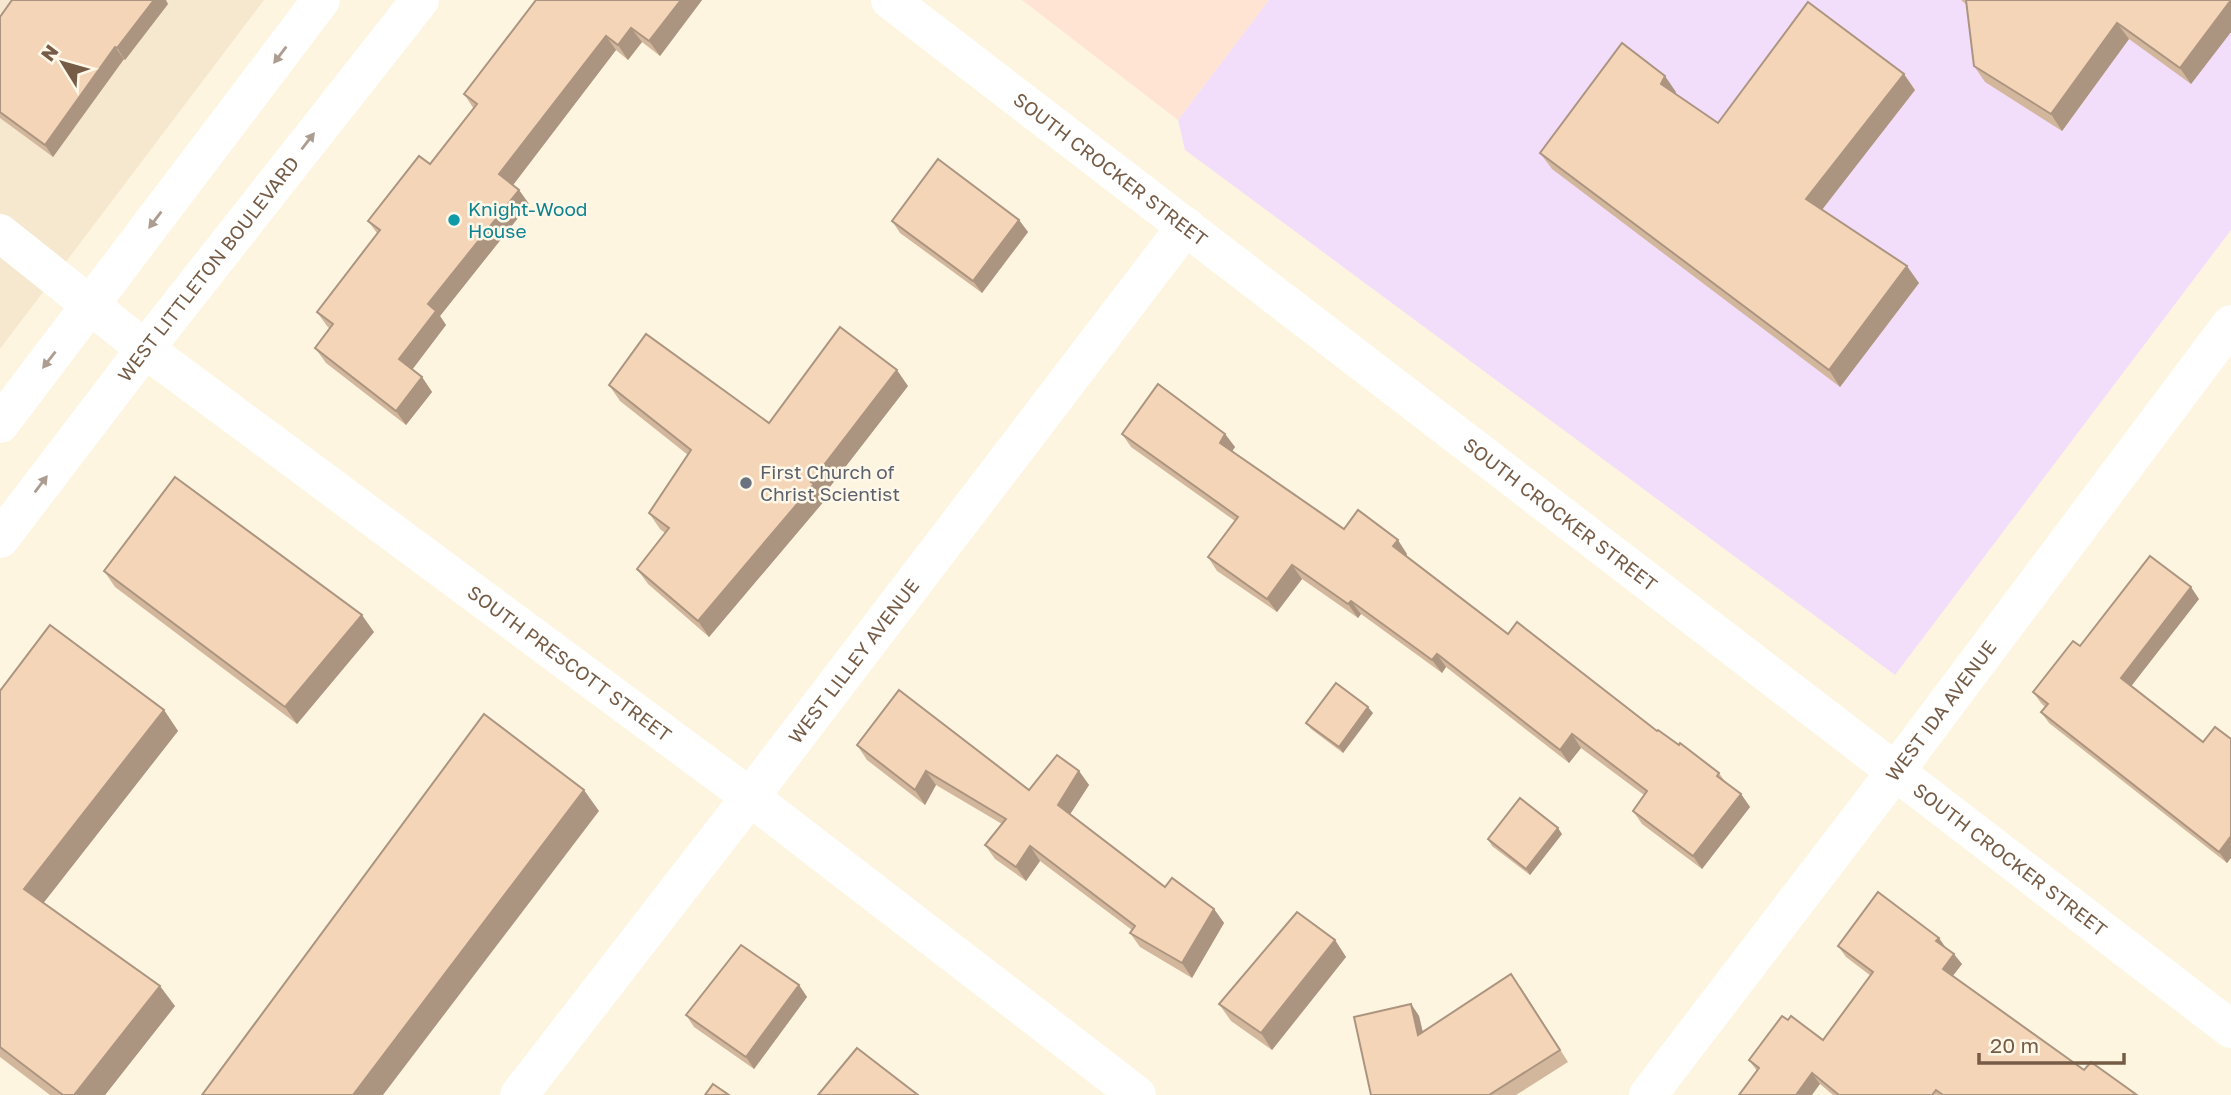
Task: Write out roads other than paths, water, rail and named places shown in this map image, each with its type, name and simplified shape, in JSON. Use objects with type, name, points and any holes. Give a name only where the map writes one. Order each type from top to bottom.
[{"type":"street","points":[[0,424],[321,0]]},
{"type":"street","name":"WEST LITTLETON BOULEVARD","points":[[0,539],[145,349],[420,0]]},
{"type":"street","name":"SOUTH CROCKER STREET","points":[[890,0],[2231,1029]]},
{"type":"street","name":"WEST LILLEY AVENUE","points":[[519,1095],[1186,226]]},
{"type":"street","name":"SOUTH PRESCOTT STREET","points":[[0,233],[145,349],[750,797],[1137,1095]]},
{"type":"street","name":"WEST IDA AVENUE","points":[[1648,1095],[1895,772],[2231,324]]},
{"type":"place","name":"Knight-Wood House","points":[[454,220]]},
{"type":"place","name":"First Church of Christ Scientist","points":[[746,483]]}]
